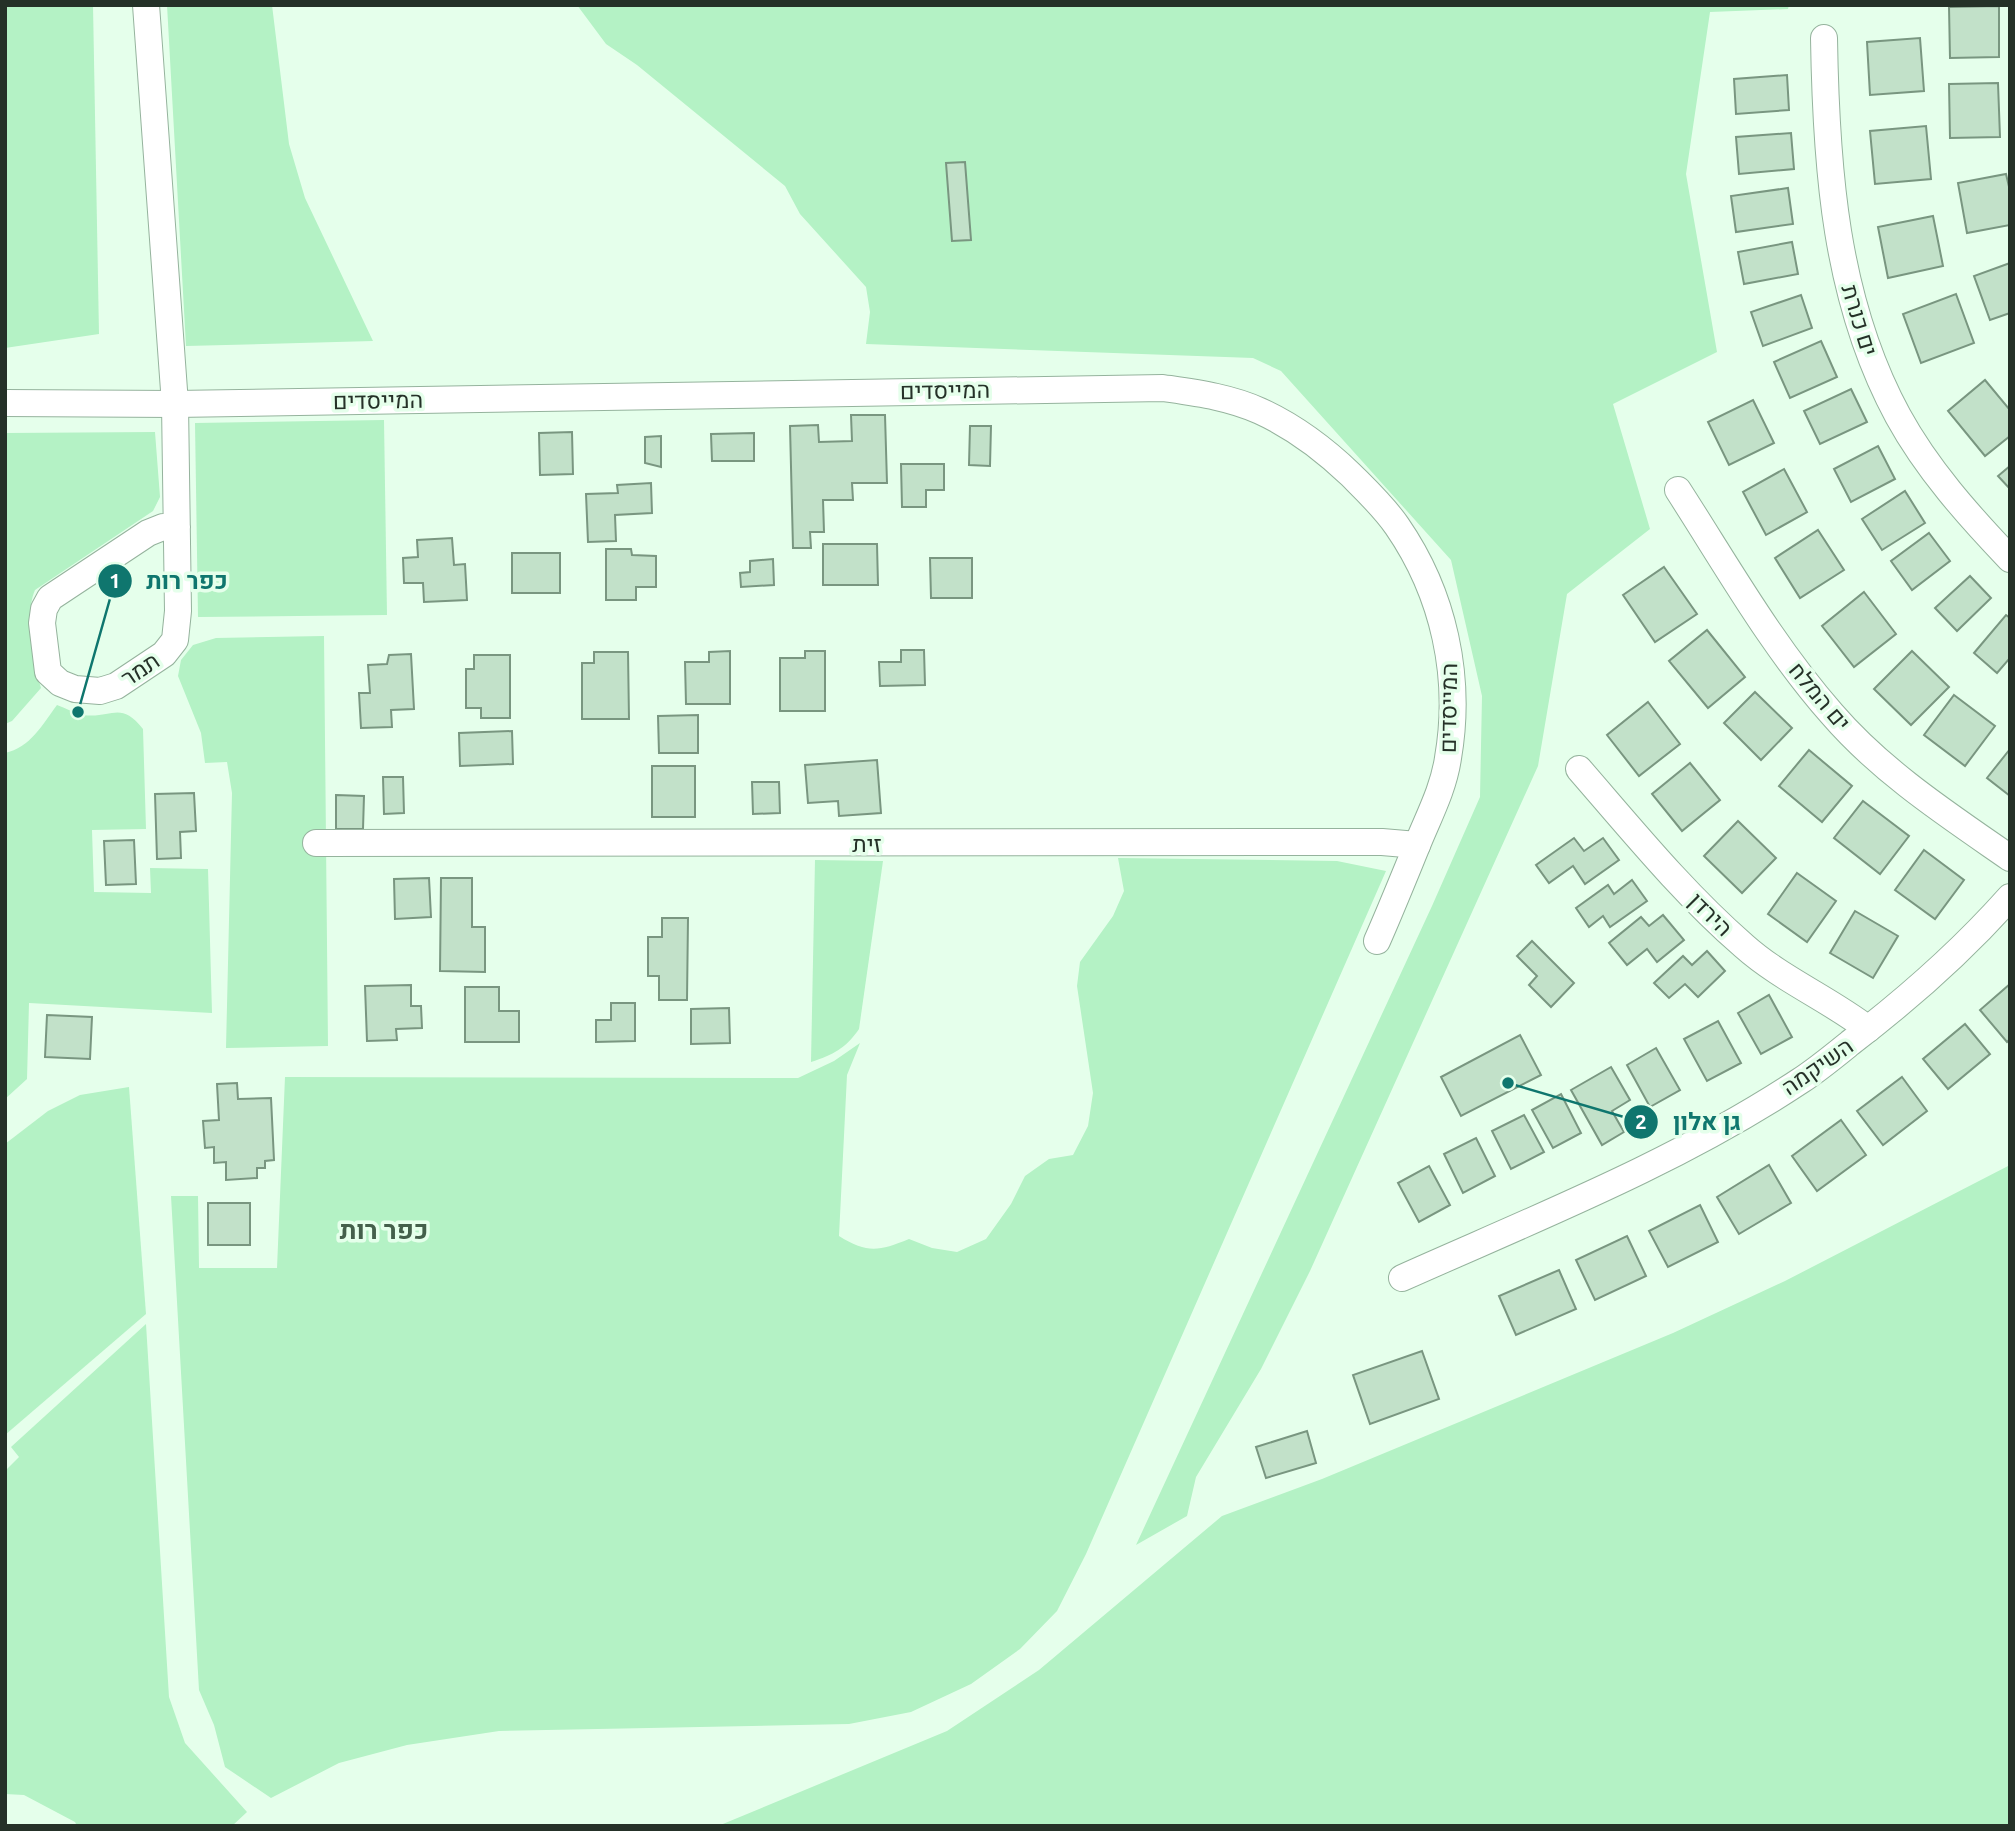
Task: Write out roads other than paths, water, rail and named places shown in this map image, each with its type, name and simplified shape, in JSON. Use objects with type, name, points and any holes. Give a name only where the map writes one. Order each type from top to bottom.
[{"type":"street","name":"תמר","points":[[146,5],[175,404],[177,527],[178,611],[175,640],[164,654],[116,686],[100,691],[75,689],[60,683],[48,672],[42,623],[44,608],[50,598],[148,533],[163,527],[177,527]]},
{"type":"street","name":"ים כנרת","points":[[1824,38],[1825,110],[1831,183],[1841,250],[1853,306],[1873,364],[1899,418],[1931,466],[1967,513],[2010,559]]},
{"type":"street","name":"המייסדים","points":[[5,402],[175,404],[1097,387],[1163,388],[1218,396],[1260,411],[1300,432],[1371,495],[1396,524],[1416,557],[1435,599],[1449,649],[1452,732],[1448,761],[1440,791],[1377,941]]},
{"type":"street","name":"ים המלח","points":[[1678,490],[1798,673],[1833,716],[1881,763],[1939,809],[2010,858]]},
{"type":"street","name":"הירדן","points":[[1579,769],[1665,867],[1744,946],[1769,967],[1831,1003],[1868,1029]]},
{"type":"street","name":"זית","points":[[316,843],[1382,842],[1417,845]]},
{"type":"street","name":"השיקמה","points":[[1402,1278],[1645,1168],[1801,1081],[1919,988],[1972,940],[2010,897]]},
{"type":"place","name":"כפר רות","points":[[78,712]]},
{"type":"place","name":"גן אלון","points":[[1508,1083]]},
{"type":"district","name":"כפר רות","points":[[384,1229]]}]
